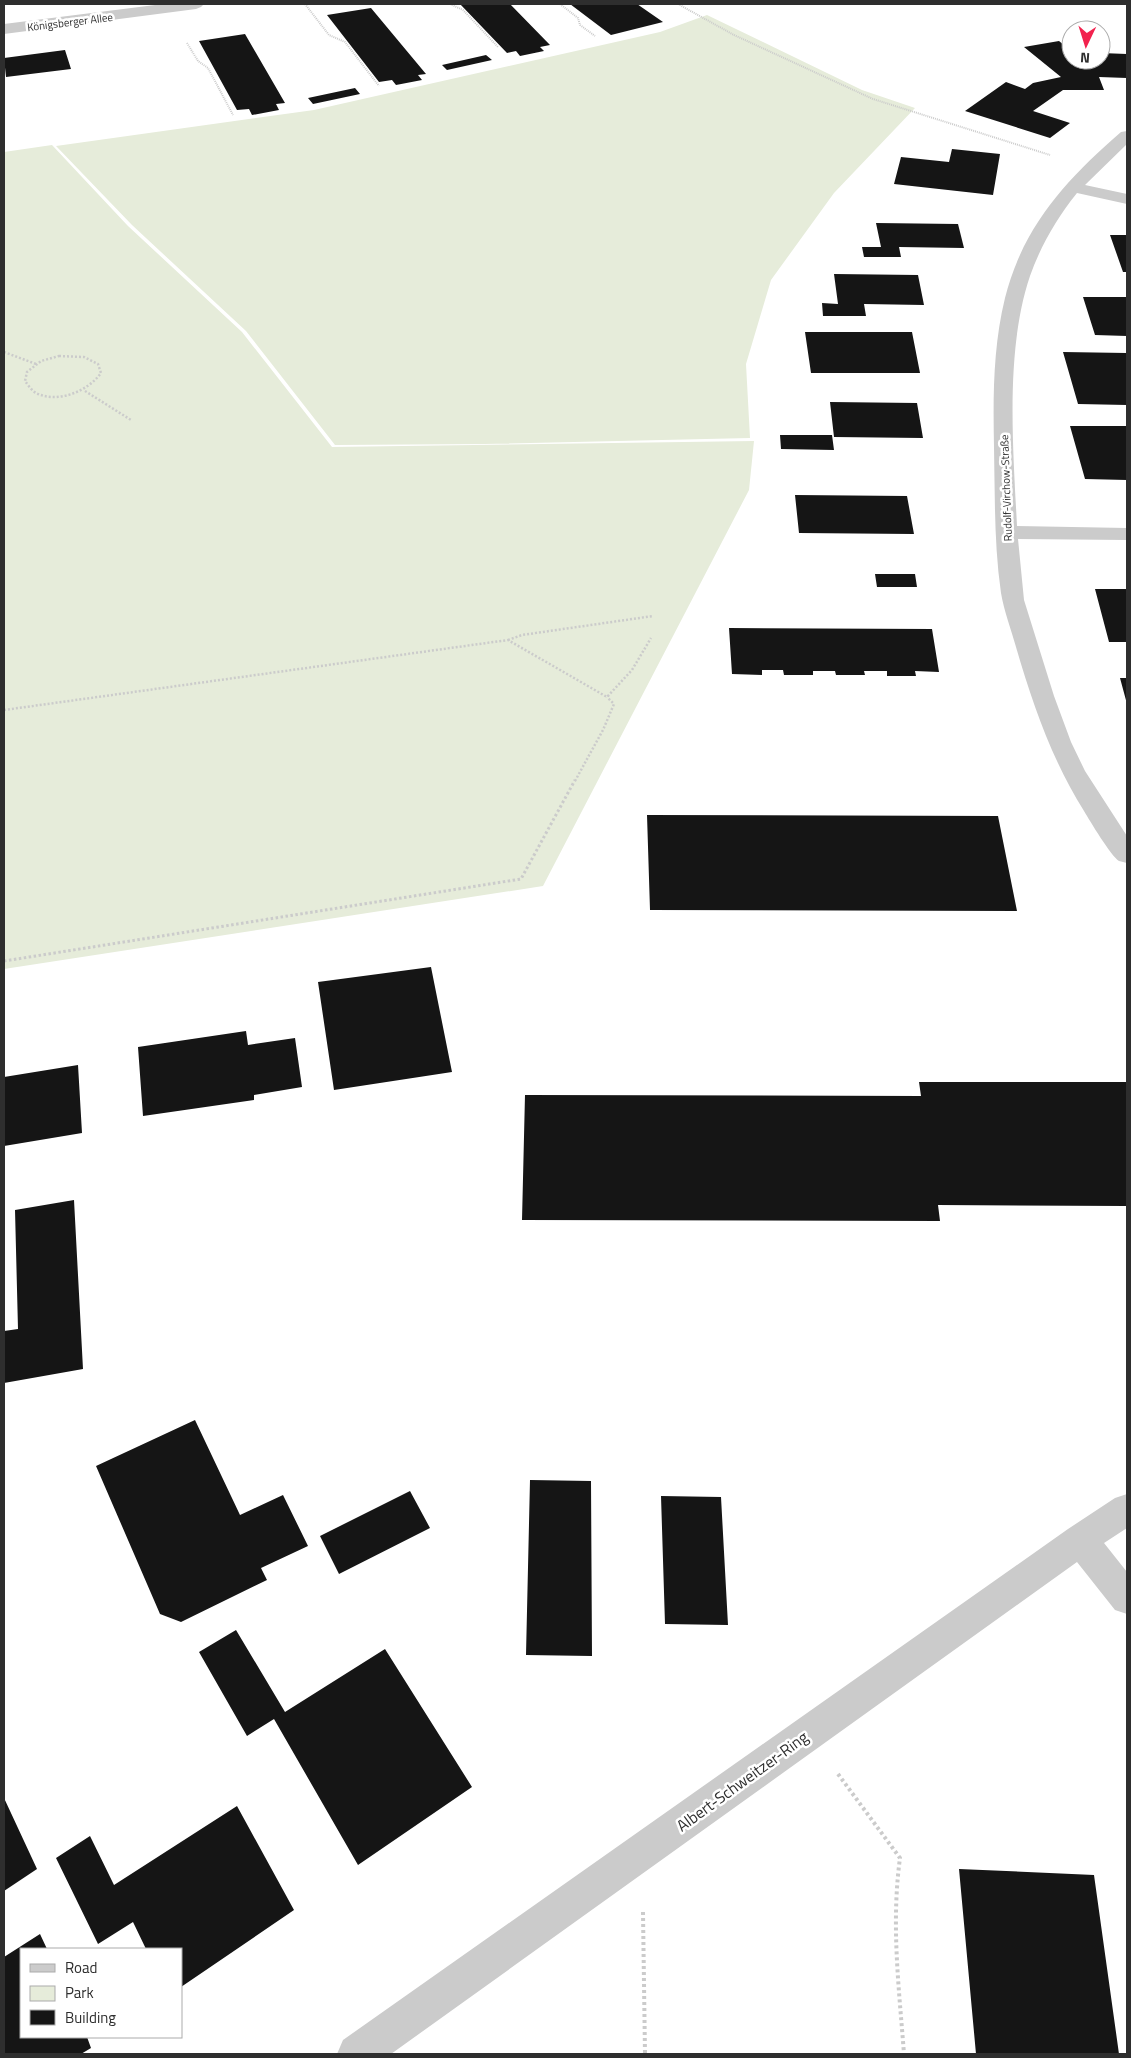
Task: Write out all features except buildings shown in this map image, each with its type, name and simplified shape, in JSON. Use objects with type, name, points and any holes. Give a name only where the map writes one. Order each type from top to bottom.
[{"type":"street","name":"Königsberger Allee","points":[[4,30],[196,4]]},
{"type":"street","name":"Rudolf-Virchow-Straße","points":[[1127,136],[1072,188],[1041,230],[1029,254],[1009,322],[1005,345],[1004,394],[1006,532],[1012,595],[1054,730],[1073,772],[1106,825],[1127,854]]},
{"type":"street","points":[[1072,188],[1127,199]]},
{"type":"street","points":[[1006,532],[1127,534]]},
{"type":"street","name":"Albert-Schweitzer-Ring","points":[[357,2054],[1080,1540],[1127,1509]]},
{"type":"street","points":[[1080,1540],[1127,1598]]},
{"type":"path","points":[[305,4],[329,35],[345,42],[379,86]]},
{"type":"path","points":[[450,4],[463,10],[498,47]]},
{"type":"path","points":[[560,4],[578,18],[580,25],[595,36]]},
{"type":"path","points":[[678,4],[734,35],[873,99],[1092,168]]},
{"type":"path","points":[[165,9],[196,58],[208,68],[233,115]]},
{"type":"path","points":[[4,352],[36,364]]},
{"type":"path","points":[[68,355],[78,356],[94,361],[99,366],[100,378],[84,390],[62,396],[48,396],[27,386],[25,378],[27,372],[36,364],[48,359],[68,355]]},
{"type":"path","points":[[84,390],[131,420]]},
{"type":"path","points":[[4,710],[508,640],[522,635],[653,616]]},
{"type":"path","points":[[607,697],[632,674],[651,638]]},
{"type":"path","points":[[4,961],[521,879],[603,730],[614,704],[607,697],[508,640]]},
{"type":"path","points":[[808,1734],[900,1858],[896,1883],[895,1922],[904,2054]]},
{"type":"path","points":[[642,1853],[646,2054]]},
{"type":"green space","points":[[707,15],[862,90],[915,108],[834,193],[771,280],[746,364],[750,438],[484,444],[335,445],[246,331],[132,225],[56,146],[314,110],[660,32]]},
{"type":"green space","points":[[52,145],[128,226],[242,332],[332,447],[754,441],[749,490],[543,886],[4,969],[4,152]]}]
